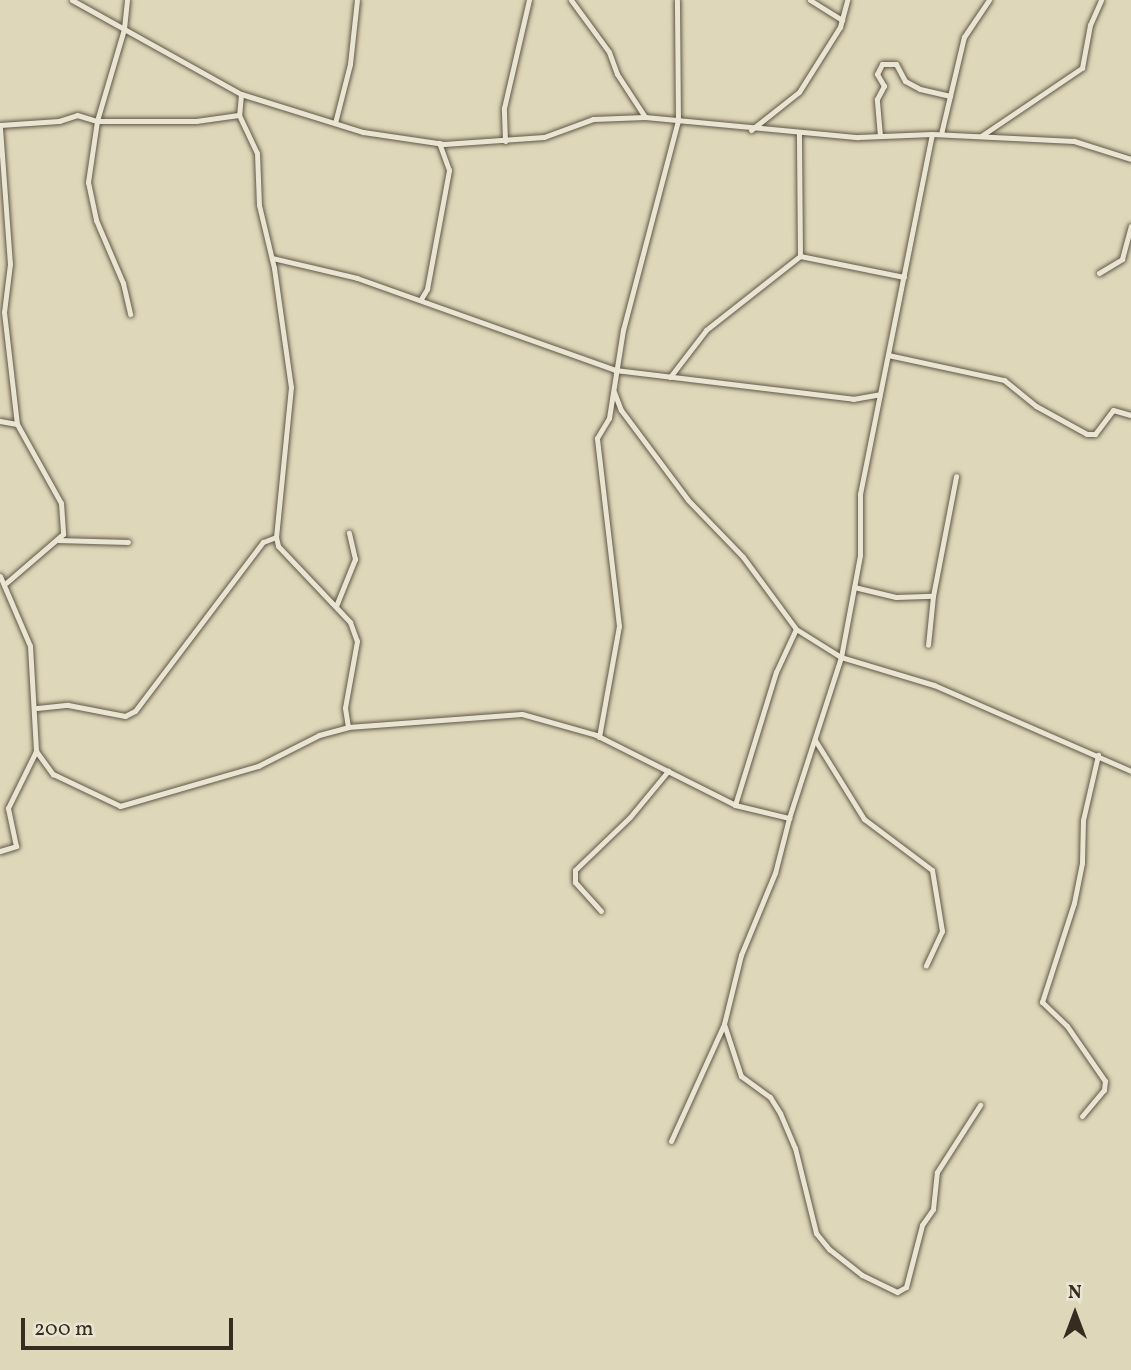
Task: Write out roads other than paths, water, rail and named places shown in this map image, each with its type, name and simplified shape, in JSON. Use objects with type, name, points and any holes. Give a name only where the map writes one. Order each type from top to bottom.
[{"type":"street","points":[[72,0],[241,94],[335,123],[439,143],[544,137],[593,119],[645,117],[799,133],[880,136],[942,134],[1074,141],[1131,159]]},
{"type":"street","points":[[127,0],[124,29],[97,121],[88,182],[96,220],[123,283],[130,314]]},
{"type":"street","points":[[335,123],[350,64],[357,0]]},
{"type":"street","points":[[505,141],[504,108],[529,0]]},
{"type":"street","points":[[570,0],[609,52],[617,74],[645,117]]},
{"type":"street","points":[[599,737],[619,626],[597,438],[609,418],[615,370],[678,121],[677,0]]},
{"type":"street","points":[[810,0],[842,20]]},
{"type":"street","points":[[751,130],[799,92],[842,20],[847,0]]},
{"type":"street","points":[[942,134],[964,37],[989,0]]},
{"type":"street","points":[[980,136],[1082,68],[1090,24],[1101,0]]},
{"type":"street","points":[[880,136],[877,99],[884,86],[877,74],[882,64],[896,64],[905,80],[920,89],[950,96]]},
{"type":"street","points":[[241,94],[239,115],[257,153],[259,205],[271,258],[291,387],[275,537],[278,546],[350,622],[356,641],[345,708],[348,727]]},
{"type":"street","points":[[6,583],[64,534],[61,503],[17,424],[2,309],[10,264],[0,126],[59,121],[77,115],[97,121],[196,121],[239,115]]},
{"type":"street","points":[[799,133],[800,256]]},
{"type":"street","points":[[671,1141],[724,1024],[741,955],[785,843],[789,818],[841,657],[860,555],[860,494],[932,134]]},
{"type":"street","points":[[421,299],[427,289],[449,170],[439,143]]},
{"type":"street","points":[[1099,273],[1122,260],[1131,226]]},
{"type":"street","points":[[670,377],[706,330],[800,256],[904,277]]},
{"type":"street","points":[[271,258],[357,278],[615,370],[853,399],[880,394]]},
{"type":"street","points":[[888,355],[998,377],[1062,423],[1091,435],[1113,410],[1131,415]]},
{"type":"street","points":[[613,389],[621,410],[688,500],[743,557],[796,629],[841,657],[934,685],[1131,771]]},
{"type":"street","points":[[0,421],[17,424]]},
{"type":"street","points":[[928,645],[933,596],[956,476]]},
{"type":"street","points":[[336,606],[355,559],[349,533]]},
{"type":"street","points":[[37,708],[68,705],[125,716],[135,711],[263,542],[275,537]]},
{"type":"street","points":[[57,540],[128,542]]},
{"type":"street","points":[[0,576],[6,583],[30,646],[37,708],[36,751],[8,808],[16,846],[0,851]]},
{"type":"street","points":[[854,587],[896,597],[933,596]]},
{"type":"street","points":[[735,804],[776,672],[796,629]]},
{"type":"street","points":[[36,751],[53,774],[120,806],[258,766],[318,735],[348,727],[522,714],[599,737],[735,804],[789,818]]},
{"type":"street","points":[[815,740],[864,819],[932,870],[942,931],[926,966]]},
{"type":"street","points":[[1082,1116],[1104,1090],[1105,1081],[1067,1026],[1042,1002],[1074,903],[1082,863],[1083,820],[1098,755]]},
{"type":"street","points":[[601,911],[575,882],[575,870],[630,817],[668,771]]},
{"type":"street","points":[[724,1024],[741,1076],[770,1097],[780,1113],[795,1149],[816,1233],[829,1249],[862,1275],[897,1292],[906,1287],[922,1225],[933,1209],[937,1172],[980,1105]]}]
